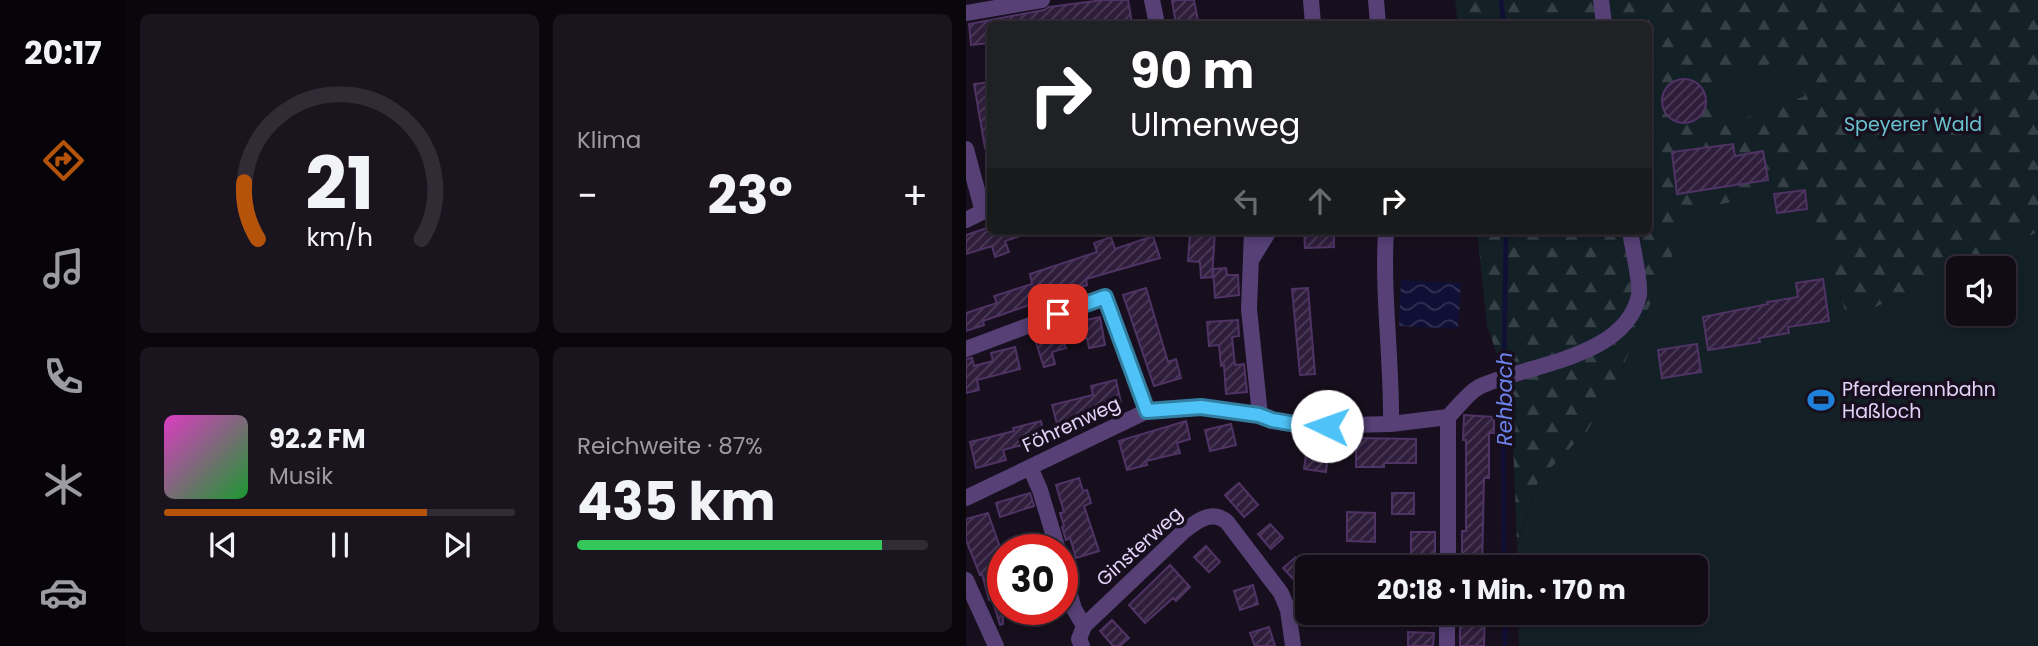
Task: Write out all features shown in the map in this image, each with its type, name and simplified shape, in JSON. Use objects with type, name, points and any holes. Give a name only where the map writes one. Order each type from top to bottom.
[{"type":"street","points":[[966,13],[1042,0]]},
{"type":"street","points":[[1152,0],[1156,21]]},
{"type":"street","points":[[1311,0],[1313,21]]},
{"type":"street","points":[[1376,0],[1378,21]]},
{"type":"street","points":[[1601,0],[1604,21]]},
{"type":"street","points":[[966,149],[987,210],[966,220]]},
{"type":"street","points":[[1252,235],[1249,309],[1259,415]]},
{"type":"street","points":[[1250,263],[1267,235]]},
{"type":"street","points":[[1386,235],[1384,265],[1391,424]]},
{"type":"street","points":[[1448,555],[1448,417],[1477,388],[1559,362],[1594,346],[1625,325],[1639,294],[1631,235]]},
{"type":"street","points":[[966,349],[1105,297],[1147,411]]},
{"type":"street","name":"Föhrenweg","points":[[966,498],[1147,411],[1201,407],[1259,415],[1307,426],[1391,424],[1448,417]]},
{"type":"street","points":[[1030,467],[1053,534]]},
{"type":"street","name":"Ginsterweg","points":[[1084,626],[1184,531],[1201,518],[1222,517],[1281,593],[1288,610],[1293,646]]},
{"type":"street","points":[[966,580],[996,646]]},
{"type":"street","points":[[1078,616],[1084,626],[1079,639],[1082,646]]},
{"type":"street","points":[[1447,625],[1447,646]]},
{"type":"green space","name":"Speyerer Wald","points":[[1455,0],[2038,0],[2038,232],[1986,256],[1946,256],[1946,275],[1848,320],[1804,186],[1621,371],[1588,430],[1539,480],[1517,544],[1511,393],[1487,326],[1477,235],[1652,235],[1652,21],[1458,21]]},
{"type":"green space","points":[[1791,57],[1805,96],[1726,125],[1712,84]]},
{"type":"green space","name":"Pferderennbahn Haßloch","points":[[1804,186],[1848,320],[1946,275],[1946,326],[2016,326],[2016,256],[1987,256],[2038,232],[2038,646],[1519,646],[1518,625],[1708,625],[1708,555],[1517,555],[1517,545],[1539,480],[1588,430],[1621,371],[1694,210]]},
{"type":"water","points":[[1401,280],[1461,283],[1458,329],[1399,326]]},
{"type":"building","points":[[1103,0],[1128,0],[1132,21],[987,21],[987,43],[971,45],[969,24],[1049,7]]},
{"type":"building","points":[[1194,0],[1198,21],[1175,21],[1172,1]]},
{"type":"building","points":[[1684,79],[1693,80],[1700,85],[1705,92],[1705,110],[1700,117],[1693,122],[1684,123],[1675,122],[1668,117],[1663,110],[1662,101],[1663,92],[1668,85],[1675,80]]},
{"type":"building","points":[[987,82],[985,148],[974,84]]},
{"type":"building","points":[[1733,144],[1735,156],[1763,151],[1768,180],[1677,194],[1672,152]]},
{"type":"building","points":[[1805,190],[1807,209],[1777,213],[1774,194]]},
{"type":"building","points":[[987,228],[987,235],[1023,235],[1005,241],[1009,252],[995,257],[992,246],[966,254],[966,235]]},
{"type":"building","points":[[1190,235],[1215,235],[1212,277],[1201,278],[1200,262],[1188,261]]},
{"type":"building","points":[[1304,235],[1334,235],[1334,247],[1305,248]]},
{"type":"building","points":[[1153,236],[1160,258],[1086,279],[1087,285],[983,321],[984,325],[966,331],[966,313],[997,303],[994,296],[1032,284],[1030,274],[1097,252],[1094,243],[1111,237],[1115,249]]},
{"type":"building","points":[[1226,268],[1227,275],[1238,275],[1239,295],[1215,298],[1213,269]]},
{"type":"building","points":[[1823,279],[1829,321],[1788,327],[1789,333],[1759,338],[1760,342],[1708,350],[1703,317],[1798,297],[1796,283]]},
{"type":"building","points":[[1146,288],[1168,362],[1176,359],[1181,378],[1154,386],[1123,295]]},
{"type":"building","points":[[1308,288],[1315,374],[1300,375],[1292,289]]},
{"type":"building","points":[[1100,317],[1105,345],[1089,348],[1087,338],[1064,343],[1066,348],[1052,352],[1055,364],[1044,367],[1034,337],[1072,323]]},
{"type":"building","points":[[1238,320],[1239,336],[1232,337],[1235,365],[1244,364],[1247,392],[1226,394],[1224,365],[1221,366],[1219,345],[1209,346],[1207,322]]},
{"type":"building","points":[[1697,344],[1701,372],[1662,378],[1658,350]]},
{"type":"building","points":[[1015,347],[1020,369],[977,380],[979,390],[966,393],[966,359],[972,358],[974,366],[993,361],[991,353]]},
{"type":"building","points":[[1116,380],[1121,403],[1083,412],[1085,421],[1058,428],[1052,405],[1093,395],[1091,386]]},
{"type":"building","points":[[1464,415],[1494,417],[1494,433],[1489,433],[1489,478],[1484,478],[1482,555],[1462,555],[1462,531],[1466,531],[1466,440],[1463,440]]},
{"type":"building","points":[[1041,421],[1045,439],[1003,450],[1006,460],[976,468],[970,442]]},
{"type":"building","points":[[1186,421],[1190,439],[1177,443],[1180,453],[1146,461],[1147,465],[1127,470],[1119,441]]},
{"type":"building","points":[[1231,424],[1236,445],[1210,451],[1205,430]]},
{"type":"building","points":[[1356,438],[1416,439],[1416,463],[1384,463],[1384,467],[1356,467]]},
{"type":"building","points":[[1308,440],[1329,443],[1326,472],[1304,469]]},
{"type":"building","points":[[1079,478],[1083,491],[1087,490],[1091,503],[1084,506],[1099,551],[1078,557],[1078,534],[1064,534],[1060,513],[1064,512],[1056,485]]},
{"type":"building","points":[[1239,483],[1258,505],[1244,517],[1225,495]]},
{"type":"building","points":[[1030,493],[1034,506],[1000,517],[996,503]]},
{"type":"building","points":[[1392,493],[1414,493],[1414,514],[1392,514]]},
{"type":"building","points":[[1347,512],[1375,513],[1375,542],[1347,541]]},
{"type":"building","points":[[988,513],[995,534],[987,534],[987,593],[982,574],[980,575],[966,540],[966,519]]},
{"type":"building","points":[[1270,524],[1283,538],[1271,549],[1258,534]]},
{"type":"building","points":[[1411,532],[1435,532],[1435,555],[1411,555]]},
{"type":"building","points":[[1206,546],[1220,562],[1209,572],[1194,557]]},
{"type":"building","points":[[1295,558],[1295,581],[1283,568]]},
{"type":"building","points":[[1170,565],[1190,587],[1176,601],[1173,598],[1145,623],[1129,605]]},
{"type":"building","points":[[1253,585],[1258,604],[1240,610],[1234,591]]},
{"type":"building","points":[[1112,620],[1129,638],[1120,646],[1113,646],[1100,631]]},
{"type":"building","points":[[1460,625],[1485,625],[1484,646],[1460,646]]},
{"type":"building","points":[[1269,627],[1275,646],[1255,646],[1250,633]]},
{"type":"building","points":[[1408,632],[1434,633],[1433,646],[1408,646]]},
{"type":"waterway","name":"Rehbach","points":[[1501,0],[1504,21]]},
{"type":"waterway","name":"Rehbach","points":[[1504,374],[1506,235]]},
{"type":"waterway","name":"Rehbach","points":[[1503,382],[1504,555]]},
{"type":"waterway","name":"Rehbach","points":[[1505,625],[1505,646]]},
{"type":"place","name":"Pferderennbahn Haßloch","points":[[1821,400]]},
{"type":"route","points":[[1058,314],[1105,297],[1147,411],[1201,407],[1259,415],[1307,426],[1327,426]]}]
